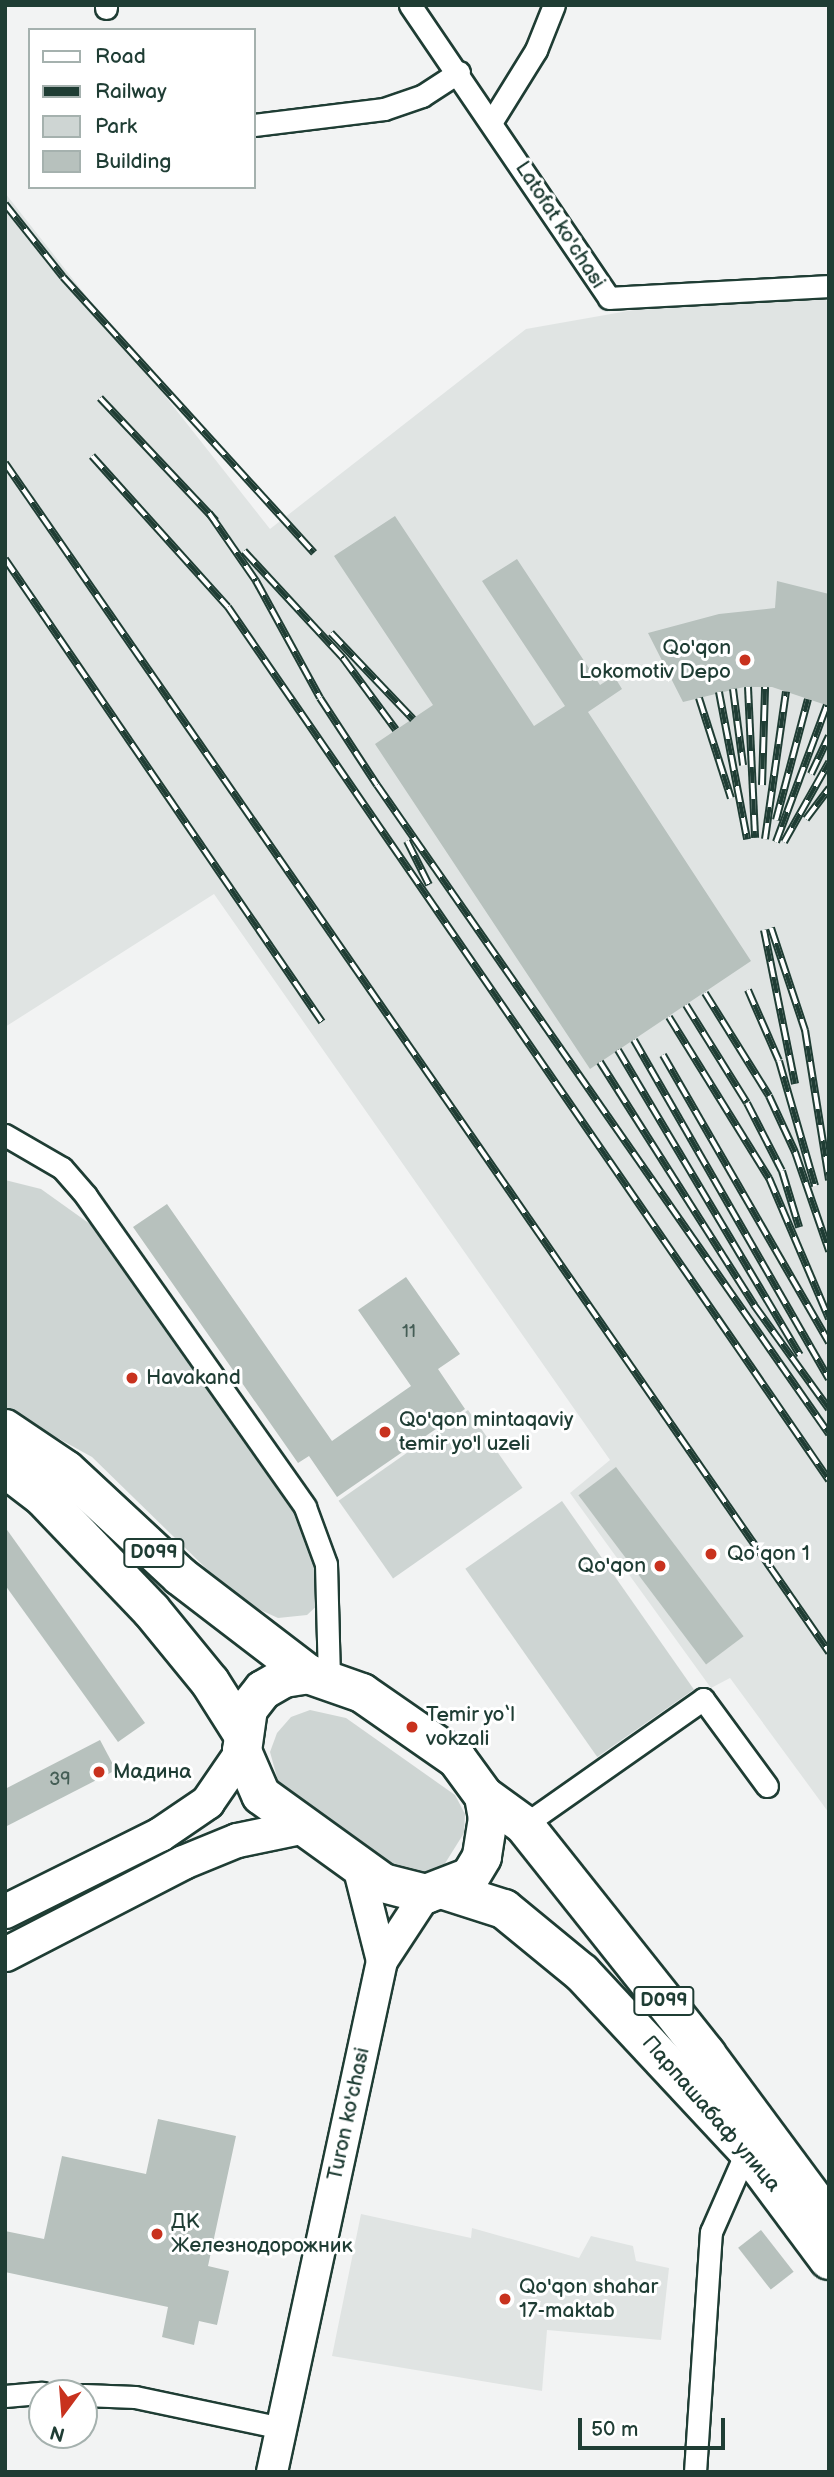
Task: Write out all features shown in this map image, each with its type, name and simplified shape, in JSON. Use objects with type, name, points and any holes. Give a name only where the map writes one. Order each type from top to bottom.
[{"type":"highway","name":"D099","points":[[5,1429],[66,1469],[180,1576],[319,1676],[412,1727],[457,1759],[484,1796]]},
{"type":"highway","name":"D099","points":[[5,1468],[43,1497],[151,1610],[210,1682],[241,1741],[261,1796],[359,1870],[404,1891],[435,1892]]},
{"type":"highway","points":[[241,1741],[263,1690],[284,1678],[319,1676]]},
{"type":"highway","points":[[435,1892],[470,1877],[482,1857],[488,1818],[484,1796]]},
{"type":"highway","name":"Парпашабаф улица","points":[[484,1796],[524,1825],[706,2054],[829,2220]]},
{"type":"highway","name":"Парпашабаф улица","points":[[435,1892],[504,1909],[582,1973],[747,2150],[829,2260]]},
{"type":"main road","points":[[5,1911],[169,1828],[207,1802],[241,1741]]},
{"type":"main road","points":[[5,1954],[183,1862],[237,1840],[310,1835]]},
{"type":"main road","name":"Turon ko'chasi","points":[[359,1870],[382,1961]]},
{"type":"main road","name":"Turon ko'chasi","points":[[272,2472],[382,1961],[435,1892]]},
{"type":"street","name":"Latofat ko'chasi","points":[[410,5],[459,72],[609,298],[829,286]]},
{"type":"street","points":[[492,121],[536,50],[554,5]]},
{"type":"street","points":[[256,125],[384,109],[422,96],[459,72]]},
{"type":"street","points":[[5,1135],[62,1168],[86,1196],[305,1507],[326,1564],[319,1676]]},
{"type":"street","points":[[524,1825],[704,1699],[767,1786]]},
{"type":"street","points":[[695,2472],[711,2232],[747,2150]]},
{"type":"street","points":[[5,2396],[28,2394]]},
{"type":"street","points":[[98,2396],[135,2397],[282,2427]]},
{"type":"shaded area","points":[[5,193],[270,529],[526,329],[810,279],[829,304],[829,1813],[730,1678],[711,1688],[570,1493],[610,1460],[214,894],[5,1027]]},
{"type":"shaded area","name":"Qo'qon shahar 17-maktab","points":[[361,2214],[471,2238],[472,2228],[579,2258],[591,2236],[633,2246],[636,2261],[669,2268],[661,2340],[547,2330],[542,2391],[332,2356]]},
{"type":"green space","points":[[5,1180],[41,1189],[90,1224],[147,1289],[307,1529],[325,1577],[322,1601],[307,1615],[278,1618],[254,1607],[217,1579],[92,1457],[5,1409]]},
{"type":"green space","points":[[468,1410],[522,1488],[393,1578],[339,1501]]},
{"type":"green space","points":[[562,1501],[694,1689],[597,1757],[465,1569]]},
{"type":"green space","points":[[310,1710],[346,1718],[455,1795],[465,1814],[464,1833],[444,1865],[428,1873],[384,1863],[280,1788],[270,1752],[277,1733],[291,1717]]},
{"type":"building","points":[[395,516],[534,726],[565,706],[482,581],[517,559],[600,685],[614,676],[622,689],[588,712],[751,961],[590,1069],[375,744],[433,705],[334,556]]},
{"type":"building","name":"Qo'qon Lokomotiv Depo","points":[[777,581],[829,594],[829,706],[772,687],[744,687],[683,702],[648,633],[719,614],[775,608]]},
{"type":"building","points":[[167,1204],[332,1441],[411,1386],[358,1310],[406,1277],[460,1354],[438,1369],[465,1409],[337,1497],[309,1456],[298,1463],[133,1227]]},
{"type":"building","name":"Qo'qon","points":[[616,1467],[744,1636],[706,1665],[578,1495]]},
{"type":"building","points":[[5,1527],[145,1723],[118,1742],[5,1585]]},
{"type":"building","points":[[100,1740],[116,1770],[5,1827],[5,1789]]},
{"type":"building","name":"ДК Железнодорожник","points":[[158,2119],[236,2136],[208,2266],[229,2271],[217,2325],[199,2321],[194,2345],[162,2337],[168,2307],[5,2272],[5,2231],[44,2239],[62,2156],[146,2174]]},
{"type":"building","points":[[761,2230],[794,2272],[771,2290],[738,2248]]},
{"type":"railway","points":[[5,204],[63,277],[314,553]]},
{"type":"railway","points":[[100,398],[216,521]]},
{"type":"railway","points":[[92,456],[228,607],[829,1480]]},
{"type":"railway","points":[[5,463],[829,1652]]},
{"type":"railway","points":[[209,513],[256,581],[320,698],[377,785],[829,1434]]},
{"type":"railway","points":[[244,551],[343,658],[396,730]]},
{"type":"railway","points":[[5,559],[322,1022]]},
{"type":"railway","points":[[331,633],[413,719]]},
{"type":"railway","points":[[748,687],[755,838]]},
{"type":"railway","points":[[762,785],[765,687]]},
{"type":"railway","points":[[733,689],[743,765]]},
{"type":"railway","points":[[765,839],[786,691]]},
{"type":"railway","points":[[719,692],[747,839]]},
{"type":"railway","points":[[699,698],[731,798]]},
{"type":"railway","points":[[776,820],[808,699]]},
{"type":"railway","points":[[776,842],[827,705]]},
{"type":"railway","points":[[811,774],[829,736]]},
{"type":"railway","points":[[784,842],[829,762]]},
{"type":"railway","points":[[806,819],[829,788]]},
{"type":"railway","points":[[407,841],[429,885]]},
{"type":"railway","points":[[771,928],[805,1030],[829,1180]]},
{"type":"railway","points":[[764,930],[795,1084]]},
{"type":"railway","points":[[748,990],[779,1061],[815,1186]]},
{"type":"railway","points":[[705,993],[769,1096],[795,1152],[829,1251]]},
{"type":"railway","points":[[686,1005],[747,1103],[782,1171],[799,1227]]},
{"type":"railway","points":[[669,1017],[769,1178],[829,1319]]},
{"type":"railway","points":[[634,1040],[829,1379]]},
{"type":"railway","points":[[618,1050],[800,1355]]},
{"type":"railway","points":[[663,1055],[829,1343]]},
{"type":"railway","points":[[600,1062],[754,1305],[829,1409]]},
{"type":"place","name":"Qo'qon Lokomotiv Depo","points":[[745,660]]},
{"type":"place","name":"Havakand","points":[[132,1378]]},
{"type":"place","name":"Qo'qon mintaqaviy temir yo'l uzeli","points":[[385,1432]]},
{"type":"place","name":"Qoʻqon 1","points":[[711,1554]]},
{"type":"place","name":"Qo'qon","points":[[660,1566]]},
{"type":"place","name":"Temir yo‘l vokzali","points":[[412,1727]]},
{"type":"place","name":"Мадина","points":[[99,1772]]},
{"type":"place","name":"ДК Железнодорожник","points":[[157,2234]]},
{"type":"place","name":"Qo'qon shahar 17-maktab","points":[[505,2299]]}]
